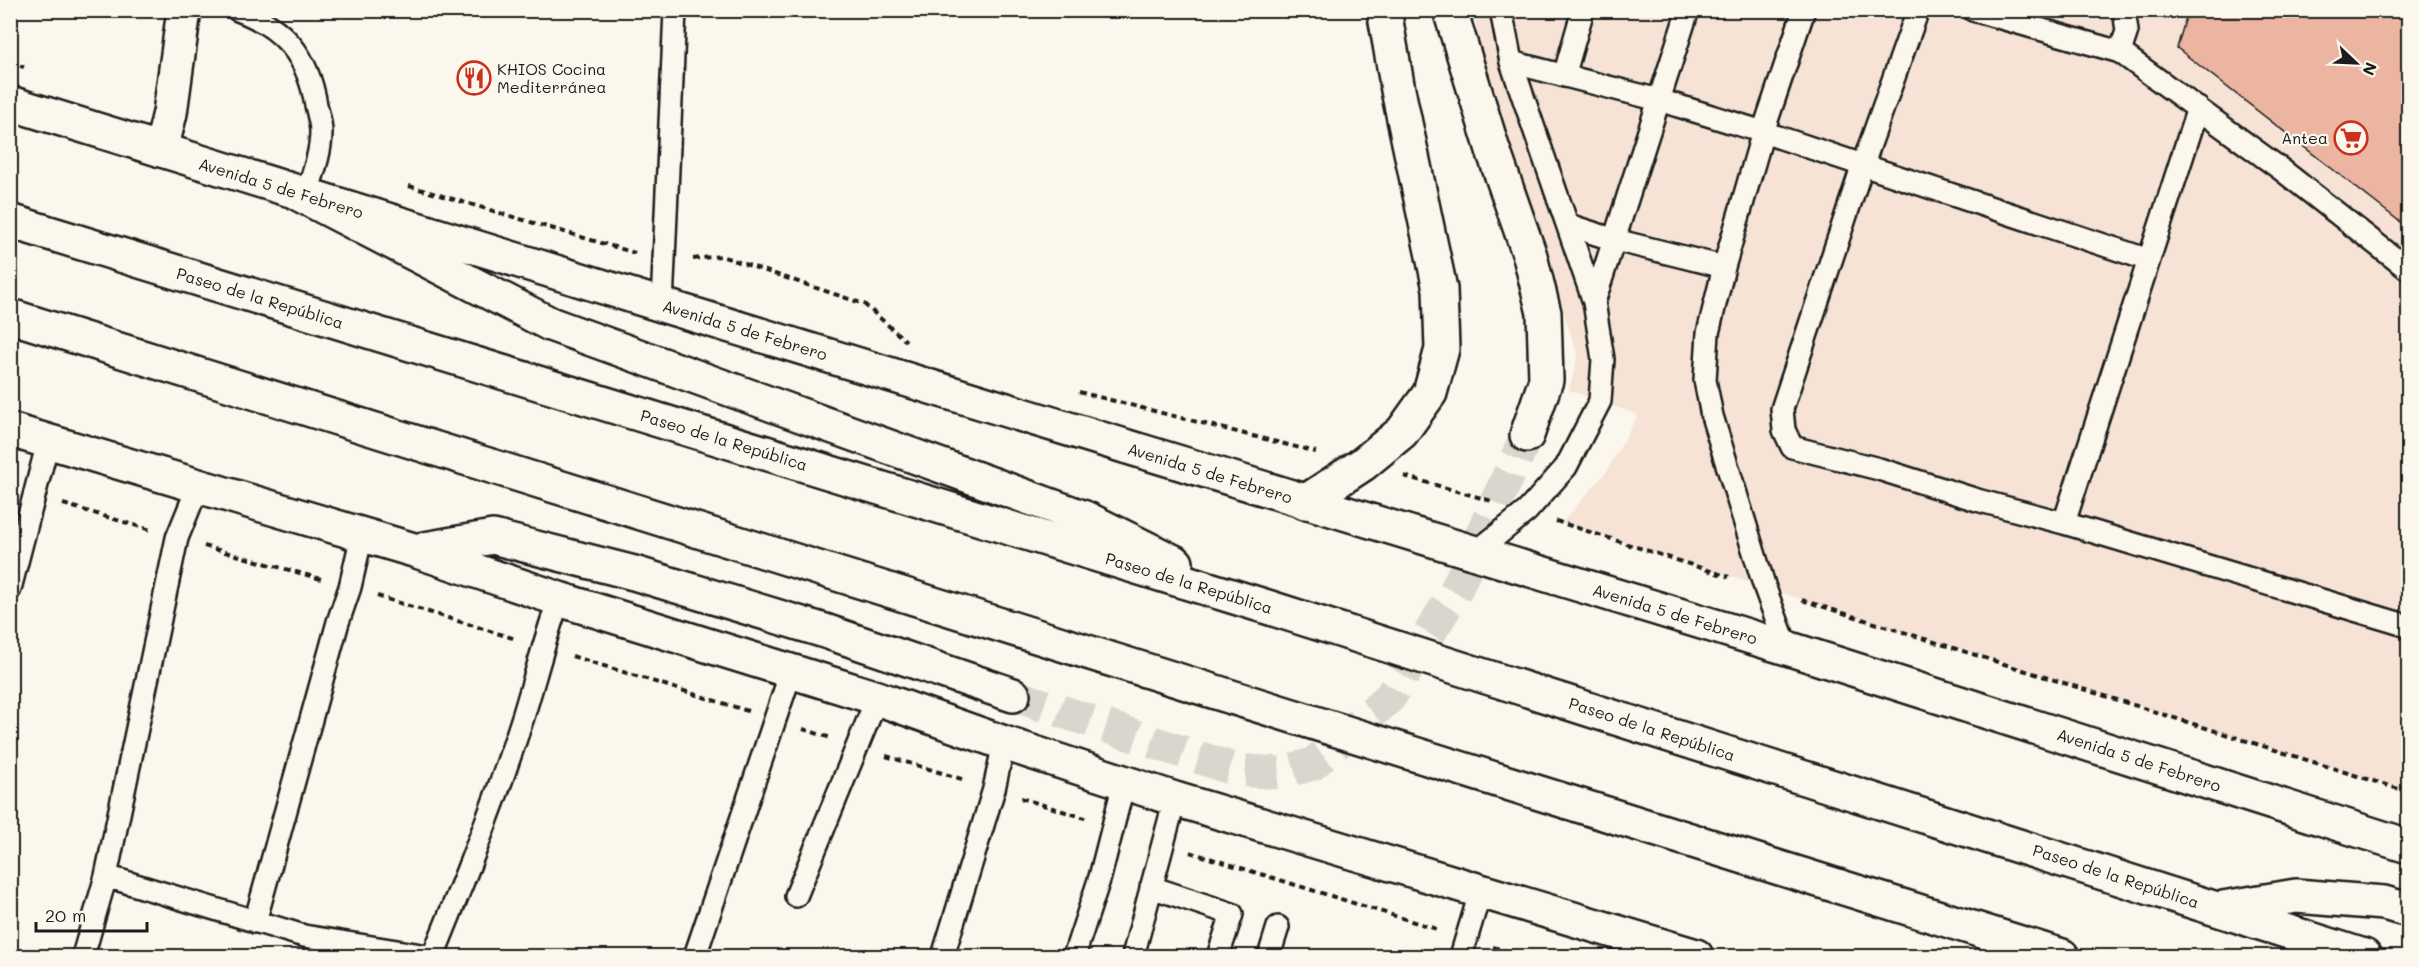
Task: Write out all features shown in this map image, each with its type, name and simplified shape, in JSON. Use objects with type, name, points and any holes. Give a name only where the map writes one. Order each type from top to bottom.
[{"type":"main road","points":[[161,150],[170,113],[184,10]]},
{"type":"main road","points":[[1305,502],[1363,464],[1402,432],[1430,393],[1442,350],[1440,289],[1398,90],[1384,10]]},
{"type":"main road","points":[[1450,10],[1493,150],[1530,256],[1544,313],[1546,380],[1527,435]]},
{"type":"main road","name":"Avenida 5 de Febrero","points":[[10,103],[303,195],[1787,648],[2409,846]]},
{"type":"main road","points":[[303,195],[550,324],[1085,518],[1264,606]]},
{"type":"main road","name":"Paseo de la República","points":[[10,221],[1264,606],[2364,957]]},
{"type":"main road","points":[[10,316],[2062,957]]},
{"type":"main road","points":[[10,430],[199,484],[417,551],[559,599],[877,698],[1124,783],[1696,957]]},
{"type":"main road","points":[[417,551],[493,537],[634,573],[780,617],[1013,695]]},
{"type":"main road","points":[[2219,909],[2296,897],[2384,903],[2409,910]]},
{"type":"lane","points":[[238,10],[259,18],[285,36],[301,58],[313,85],[321,132],[317,159],[303,195]]},
{"type":"lane","points":[[662,305],[675,10]]},
{"type":"lane","points":[[1475,553],[1527,511],[1566,467],[1600,401],[1603,359],[1594,302],[1511,62],[1501,10]]},
{"type":"lane","points":[[1564,76],[1583,10]]},
{"type":"lane","points":[[1594,302],[1688,10]]},
{"type":"lane","points":[[1787,648],[1765,588],[1712,416],[1705,380],[1708,333],[1724,267],[1763,132],[1804,10]]},
{"type":"lane","points":[[1918,10],[1863,164],[1782,409],[1784,430],[1792,447],[1879,469],[1977,500],[2064,523],[2409,626]]},
{"type":"lane","points":[[1973,10],[2022,17],[2120,52],[2198,108],[2409,269]]},
{"type":"lane","points":[[2120,52],[2127,31],[2124,10]]},
{"type":"lane","points":[[1511,62],[1659,100],[1763,132],[2149,260]]},
{"type":"lane","points":[[2064,523],[2198,108]]},
{"type":"lane","points":[[1568,225],[1615,240],[1724,267]]},
{"type":"lane","points":[[10,589],[48,442]]},
{"type":"lane","points":[[83,957],[106,876],[177,538],[199,484]]},
{"type":"lane","points":[[255,922],[338,622],[350,588],[362,535]]},
{"type":"lane","points":[[433,957],[492,807],[559,599]]},
{"type":"lane","points":[[695,957],[791,672]]},
{"type":"lane","points":[[796,896],[877,698]]},
{"type":"lane","points":[[943,957],[994,789],[1004,743]]},
{"type":"lane","points":[[1074,957],[1100,877],[1124,783]]},
{"type":"lane","points":[[1132,957],[1175,799]]},
{"type":"lane","points":[[106,876],[304,936],[428,957]]},
{"type":"lane","points":[[1151,887],[1232,914],[1218,957]]},
{"type":"lane","points":[[1461,957],[1481,890]]},
{"type":"lane","points":[[1269,957],[1278,927]]},
{"type":"path","points":[[10,63],[31,69]]},
{"type":"path","points":[[406,185],[664,261],[721,256],[864,304],[908,343]]},
{"type":"path","points":[[1077,391],[1363,464],[1527,511],[2409,792]]},
{"type":"shaded area","name":"Antea","points":[[1474,11],[2408,11],[2408,792],[1562,523],[1607,471],[1638,415],[1569,390],[1578,356],[1483,72]]},
{"type":"building","name":"Antea","points":[[2188,10],[2408,10],[2408,228],[2177,48]]},
{"type":"tunnel","points":[[1013,695],[1236,770],[1280,773],[1313,764],[1390,697],[1455,592],[1527,435]]},
{"type":"place","name":"KHIOS Cocina Mediterránea","points":[[474,78]]},
{"type":"place","name":"Antea","points":[[2351,138]]}]
